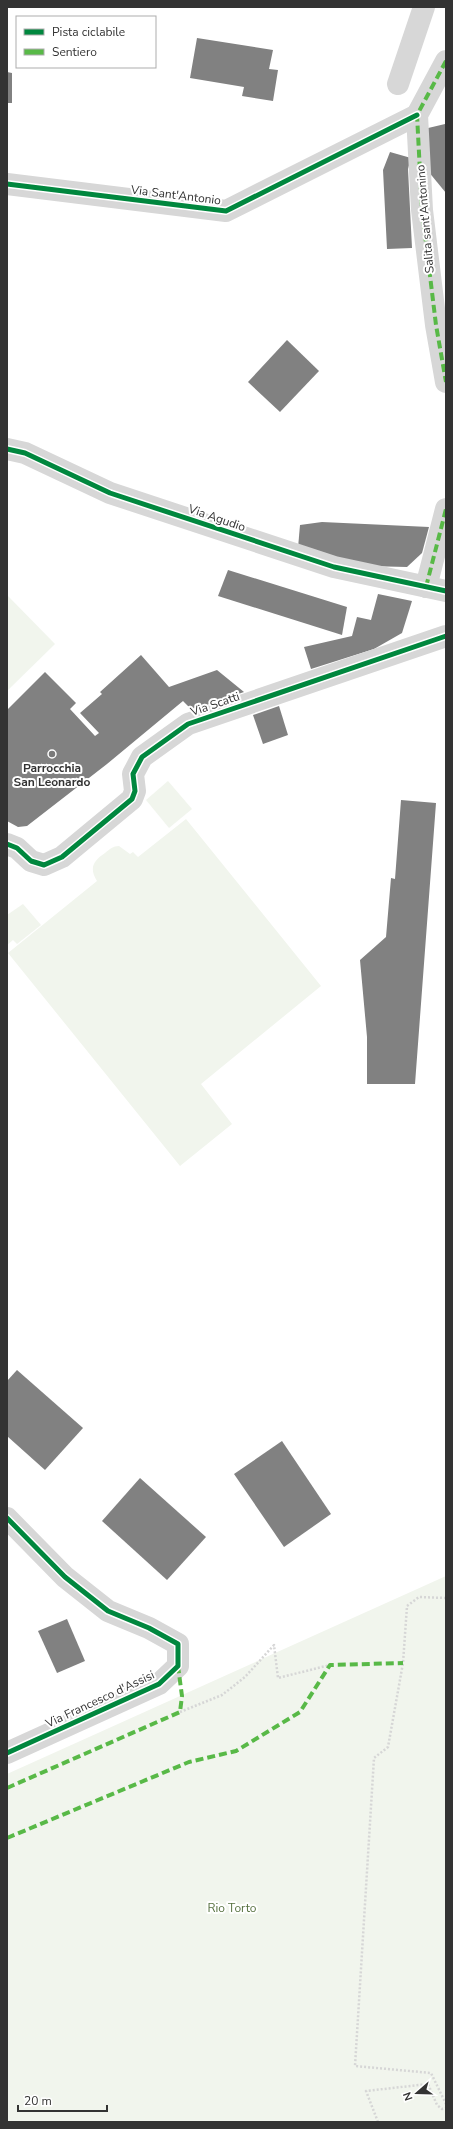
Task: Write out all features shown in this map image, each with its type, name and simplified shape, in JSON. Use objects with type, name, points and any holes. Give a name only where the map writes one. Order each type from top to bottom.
[{"type":"street","points":[[398,84],[424,7]]},
{"type":"street","points":[[417,115],[446,61]]},
{"type":"street","name":"Via Sant'Antonio","points":[[7,184],[226,211],[417,115]]},
{"type":"street","name":"Salita sant'Antonino","points":[[417,115],[422,210],[436,325],[446,382]]},
{"type":"street","name":"Via Agudio","points":[[7,449],[26,453],[110,493],[334,567],[436,589]]},
{"type":"street","points":[[436,589],[446,509]]},
{"type":"street","name":"Via Scatti","points":[[7,844],[17,848],[31,861],[44,864],[62,857],[132,799],[135,791],[133,774],[142,757],[188,724],[446,636]]},
{"type":"street","name":"Via Francesco d'Assisi","points":[[7,1518],[66,1578],[108,1611],[149,1628],[178,1644],[178,1666],[160,1684],[7,1753]]},
{"type":"path","points":[[446,1598],[419,1596],[407,1606],[403,1663],[388,1747],[374,1758],[355,2066],[431,2073],[446,2104]]},
{"type":"path","points":[[180,1712],[222,1695],[244,1677],[274,1645],[278,1678],[330,1665]]},
{"type":"path","points":[[378,2122],[366,2091],[428,2084],[437,2105],[442,2109],[446,2108]]},
{"type":"green space","points":[[7,595],[55,644],[7,691]]},
{"type":"green space","points":[[168,781],[192,809],[169,828],[146,800]]},
{"type":"green space","points":[[186,819],[321,986],[201,1084],[232,1124],[180,1166],[8,953],[97,881],[93,872],[95,862],[108,850],[119,846],[130,854],[133,852],[138,857]]},
{"type":"green space","points":[[23,904],[41,925],[17,944],[13,940],[7,945],[7,915]]},
{"type":"green space","name":"Rio Torto","points":[[446,1576],[446,2122],[7,2122],[7,1774]]},
{"type":"building","points":[[197,38],[273,50],[269,69],[278,70],[273,101],[242,96],[244,87],[190,78]]},
{"type":"building","points":[[7,72],[12,73],[12,103],[7,103]]},
{"type":"building","points":[[445,124],[446,193],[423,165],[424,129]]},
{"type":"building","points":[[390,152],[411,158],[408,169],[412,248],[387,249],[383,170]]},
{"type":"building","points":[[287,340],[319,371],[280,412],[248,382]]},
{"type":"building","points":[[322,522],[429,527],[422,553],[407,567],[366,566],[298,548],[300,525]]},
{"type":"building","points":[[228,570],[347,607],[342,635],[218,596]]},
{"type":"building","points":[[378,594],[412,601],[402,633],[374,649],[311,669],[304,647],[352,636],[357,617],[371,620]]},
{"type":"building","points":[[141,655],[169,687],[217,670],[244,692],[192,710],[183,701],[107,764],[27,826],[18,827],[7,821],[7,710],[45,672],[76,703],[70,709],[95,736],[99,733],[80,713],[102,694],[100,692]]},
{"type":"building","points":[[279,706],[288,735],[263,744],[253,715]]},
{"type":"building","points":[[401,800],[436,803],[415,1084],[367,1084],[367,1037],[360,960],[386,937],[391,878],[395,879]]},
{"type":"building","points":[[17,1370],[83,1428],[45,1470],[7,1436],[7,1381]]},
{"type":"building","points":[[282,1441],[331,1514],[284,1547],[234,1474]]},
{"type":"building","points":[[140,1478],[206,1537],[167,1580],[102,1521]]},
{"type":"building","points":[[67,1619],[85,1661],[57,1673],[38,1631]]},
{"type":"marked path","points":[[446,61],[417,115],[422,210],[436,325],[446,382]]},
{"type":"marked path","points":[[426,587],[446,509]]},
{"type":"marked path","points":[[7,1838],[189,1762],[236,1751],[300,1712],[330,1665],[403,1663]]},
{"type":"marked path","points":[[7,1788],[180,1712],[182,1696],[178,1666]]},
{"type":"cycle path","points":[[7,184],[226,211],[417,115]]},
{"type":"cycle path","points":[[7,449],[25,453],[110,493],[334,567],[446,591]]},
{"type":"cycle path","points":[[7,844],[17,848],[31,861],[44,865],[62,857],[132,799],[135,791],[133,774],[142,757],[188,724],[446,636]]},
{"type":"cycle path","points":[[7,1518],[65,1577],[108,1611],[149,1628],[178,1644],[178,1666],[159,1684],[7,1753]]},
{"type":"place","name":"Parrocchia San Leonardo","points":[[52,754]]}]
